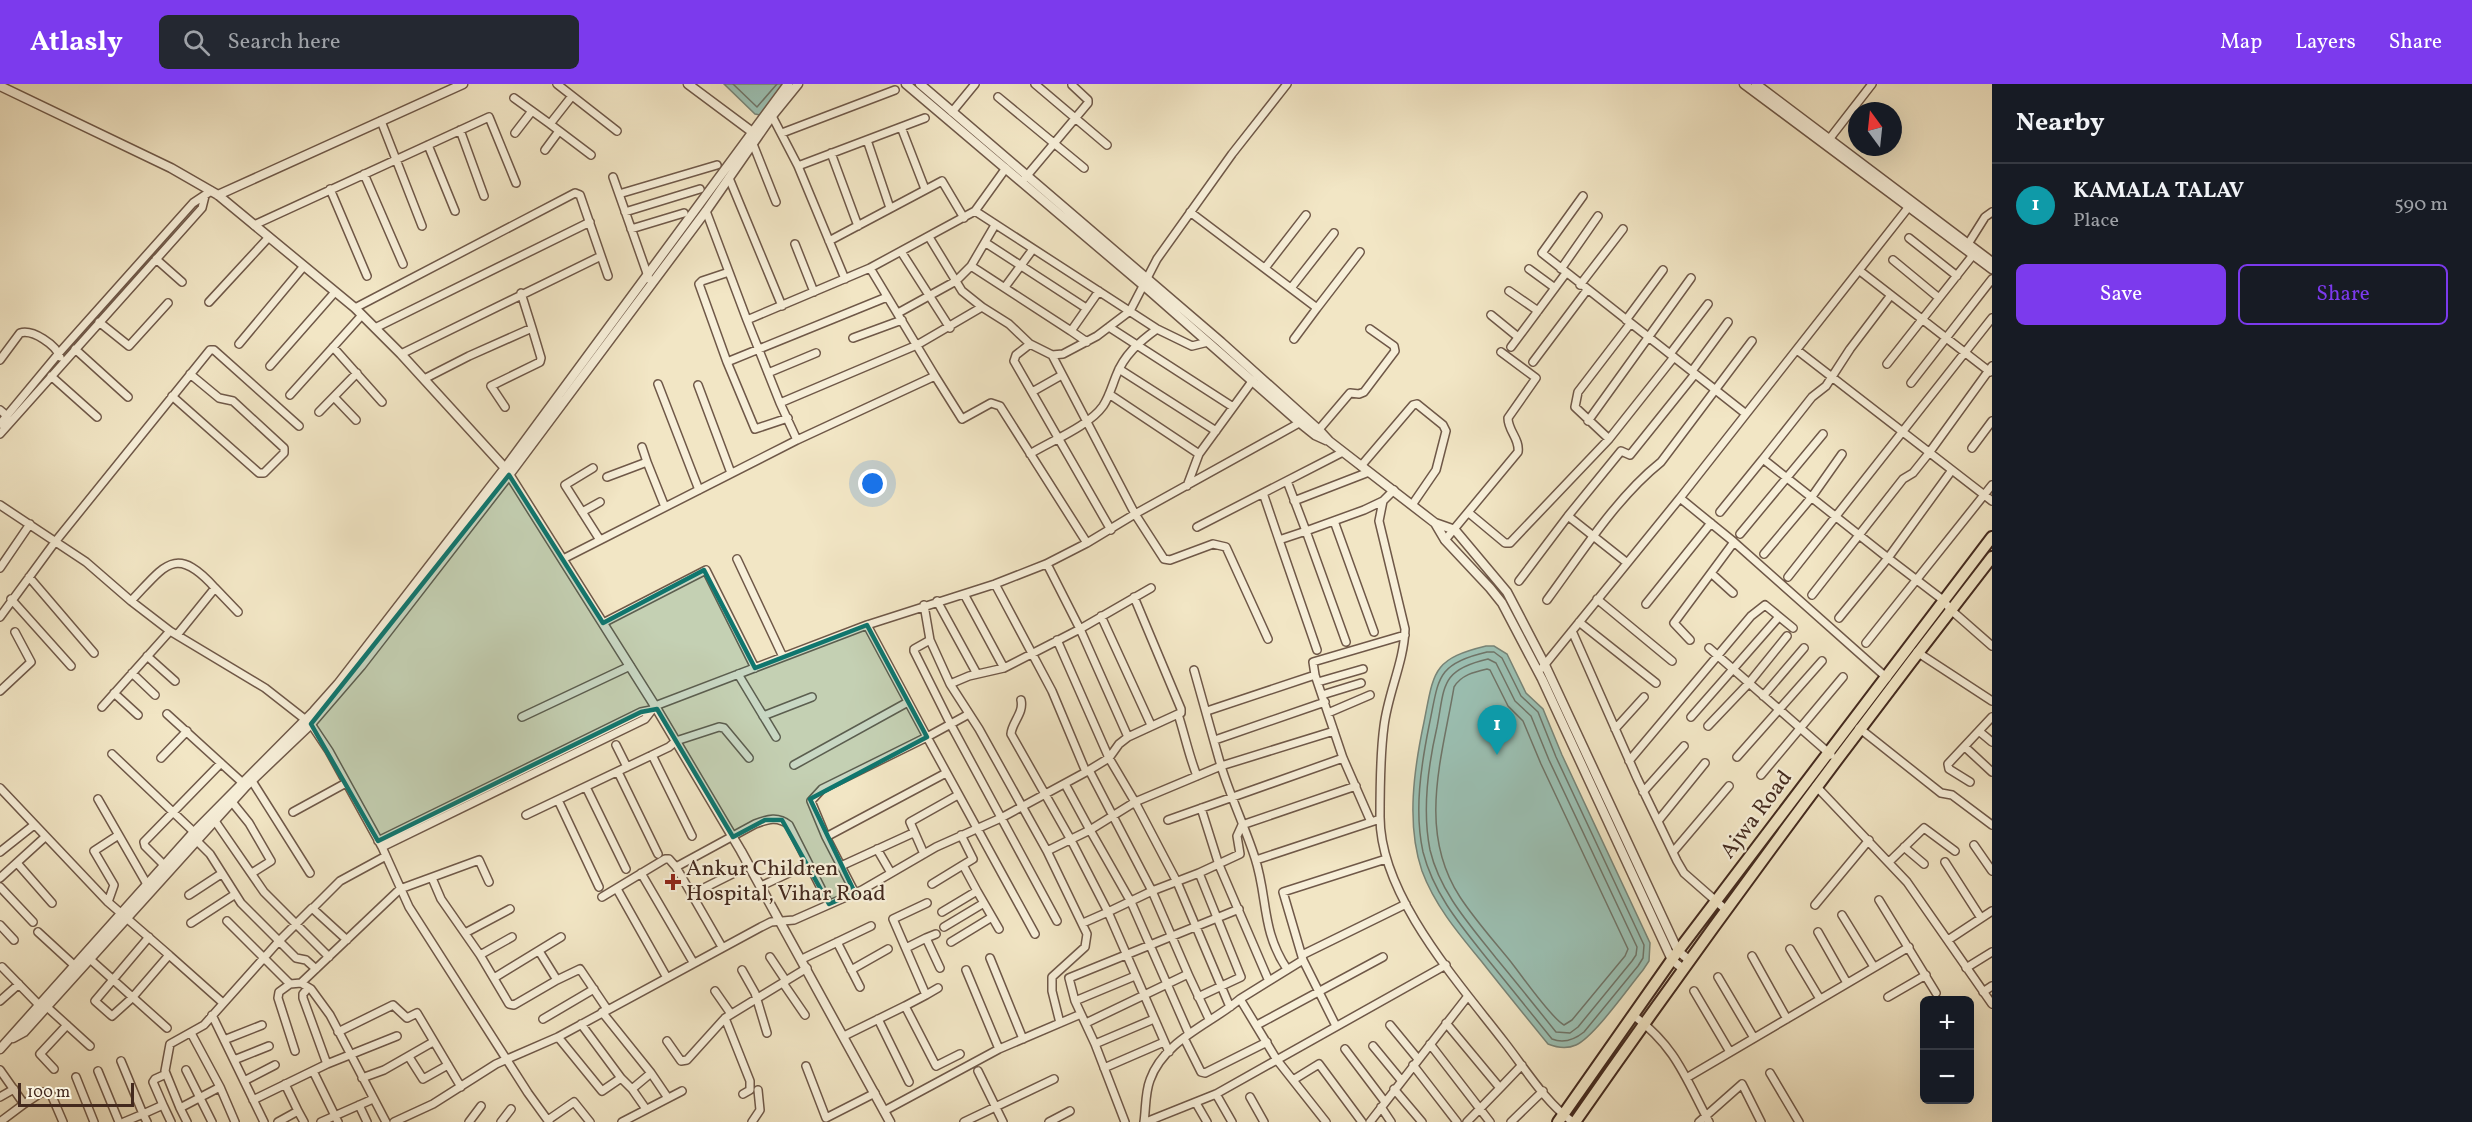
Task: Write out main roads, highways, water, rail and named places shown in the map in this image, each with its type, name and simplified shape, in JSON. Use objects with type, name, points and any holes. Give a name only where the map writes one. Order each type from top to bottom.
[{"type":"main road","name":"Ajwa Road","points":[[1574,1122],[1685,964],[1816,786],[1832,756],[1859,728],[1943,600],[1992,537]]},
{"type":"main road","name":"Ajwa Road","points":[[1561,1119],[1675,955],[1889,680],[1917,652],[1992,557]]},
{"type":"water","points":[[724,84],[785,84],[760,115],[755,114]]},
{"type":"water","points":[[1486,646],[1494,646],[1507,654],[1526,693],[1543,709],[1562,755],[1650,943],[1649,961],[1643,970],[1592,1032],[1576,1045],[1569,1047],[1548,1044],[1465,941],[1448,919],[1427,884],[1417,853],[1413,796],[1420,740],[1434,679],[1445,663],[1455,656]]},
{"type":"place","name":"KAMALA TALAV","points":[[1497,755]]},
{"type":"place","name":"Ankur Children Hospital, Vihar Road","points":[[673,882]]}]
